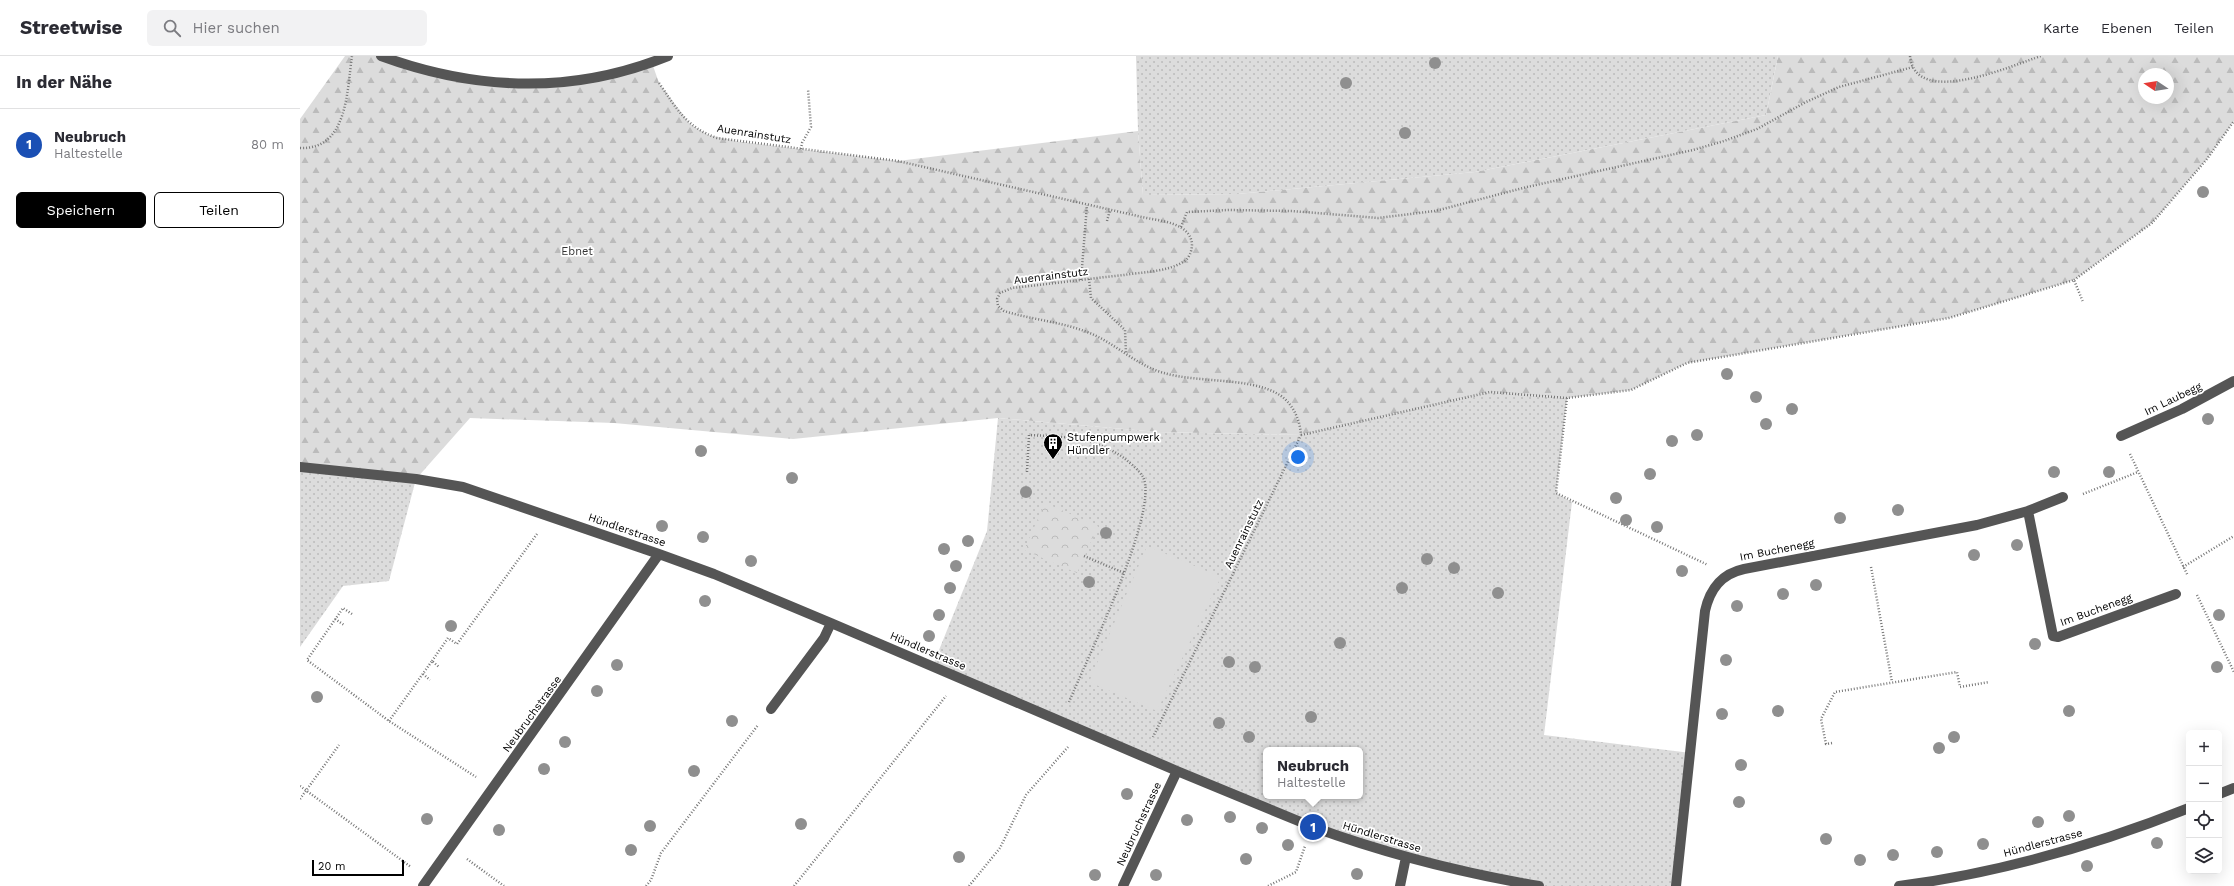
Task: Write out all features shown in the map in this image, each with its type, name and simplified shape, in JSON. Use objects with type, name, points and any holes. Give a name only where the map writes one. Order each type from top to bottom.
[{"type":"street","points":[[381,56],[414,67],[479,82],[528,85],[556,83],[610,75],[668,56]]},
{"type":"street","name":"Im Laubegg","points":[[2121,436],[2182,409],[2234,381]]},
{"type":"street","name":"Hündlerstrasse","points":[[300,466],[416,479],[463,487],[659,554],[831,623],[1292,819],[1366,846],[1438,866],[1539,886]]},
{"type":"street","name":"Im Buchenegg","points":[[1676,886],[1705,611],[1714,586],[1728,574],[1744,569],[1977,525],[2028,511],[2063,497]]},
{"type":"street","name":"Im Buchenegg","points":[[2028,511],[2053,636],[2058,637],[2176,594]]},
{"type":"street","name":"Neubruchstrasse","points":[[423,886],[659,554]]},
{"type":"street","points":[[771,708],[824,638],[831,623]]},
{"type":"street","name":"Neubruchstrasse","points":[[1123,886],[1177,771]]},
{"type":"street","points":[[2222,793],[2234,788]]},
{"type":"street","name":"Hündlerstrasse","points":[[1899,886],[1960,876],[2060,852],[2128,831],[2186,809]]},
{"type":"street","points":[[1400,886],[1406,857]]},
{"type":"path","points":[[300,148],[318,146],[330,138],[335,132],[343,111],[352,56]]},
{"type":"path","points":[[1910,56],[1913,67],[1926,78],[1945,83],[1981,76],[2041,56]]},
{"type":"path","points":[[1181,227],[1187,212],[1250,210],[1378,218],[1435,211],[1527,187],[1724,141],[1757,128],[1806,102],[1839,87],[1913,67]]},
{"type":"path","name":"Auenrainstutz","points":[[659,83],[682,116],[697,130],[729,140],[898,162],[981,179],[1181,227],[1187,232],[1192,243],[1190,256],[1183,263],[1156,270],[1007,290],[998,296],[998,306],[1010,312],[1084,331],[1126,353],[1150,368],[1166,374],[1197,380],[1232,381],[1274,391],[1289,404],[1300,426],[1301,435],[1152,741]]},
{"type":"path","points":[[801,149],[811,127],[808,89]]},
{"type":"path","points":[[1301,435],[1490,392],[1567,398],[1631,390],[1687,363],[1949,318],[2074,280],[2152,223],[2206,159],[2234,122]]},
{"type":"path","points":[[1080,280],[1087,205]]},
{"type":"path","points":[[1107,221],[1110,210]]},
{"type":"path","points":[[1089,279],[1091,298],[1125,330],[1126,353]]},
{"type":"path","points":[[2074,280],[2083,302]]},
{"type":"path","points":[[1567,398],[1556,493],[1728,574]]},
{"type":"path","points":[[1027,472],[1029,435],[1068,437],[1098,443],[1128,462],[1143,477],[1146,488],[1144,509],[1124,573],[1061,721]]},
{"type":"path","points":[[2121,436],[2191,582]]},
{"type":"path","points":[[2063,497],[2065,502],[2138,472]]},
{"type":"path","points":[[2183,567],[2234,536]]},
{"type":"path","points":[[389,721],[448,638],[457,644],[530,543]]},
{"type":"path","points":[[1084,556],[1124,573]]},
{"type":"path","points":[[1870,562],[1892,682]]},
{"type":"path","points":[[2194,589],[2234,672]]},
{"type":"path","points":[[352,614],[343,608],[307,660],[389,721],[478,778]]},
{"type":"path","points":[[335,619],[344,625]]},
{"type":"path","points":[[432,661],[439,667]]},
{"type":"path","points":[[1832,743],[1826,744],[1822,719],[1834,692],[1957,672],[1960,687],[1989,682]]},
{"type":"path","points":[[423,674],[430,680]]},
{"type":"path","points":[[794,886],[948,693]]},
{"type":"path","points":[[646,886],[651,880],[661,854],[771,708]]},
{"type":"path","points":[[300,799],[339,745]]},
{"type":"path","points":[[969,886],[1000,848],[1026,795],[1069,745]]},
{"type":"path","points":[[300,786],[409,865]]},
{"type":"path","points":[[1268,886],[1296,872],[1305,846]]},
{"type":"path","points":[[451,848],[504,886]]},
{"type":"green space","name":"Ebnet","points":[[345,56],[381,56],[407,65],[529,85],[652,63],[659,83],[690,124],[708,135],[741,142],[898,161],[1138,131],[1143,195],[1237,194],[1475,172],[1766,115],[1778,56],[2234,56],[2234,121],[2207,159],[2152,223],[2074,280],[1949,318],[1687,363],[1631,390],[1567,398],[1490,392],[1301,435],[1158,432],[998,418],[793,439],[614,423],[470,418],[416,479],[300,467],[300,119]]},
{"type":"green space","points":[[1136,56],[1778,56],[1766,115],[1475,172],[1237,194],[1143,195],[1138,131]]},
{"type":"green space","points":[[1490,392],[1567,398],[1556,493],[1572,502],[1544,735],[1691,753],[1676,886],[1539,886],[1366,846],[933,665],[987,531],[998,418],[1158,432],[1301,435]]},
{"type":"green space","points":[[300,467],[416,479],[389,581],[343,586],[300,647]]},
{"type":"green space","points":[[1045,503],[1098,526],[1077,573],[1024,550]]},
{"type":"green space","points":[[1147,546],[1221,577],[1157,711],[1089,682]]},
{"type":"place","name":"Stufenpumpwerk Hündler","points":[[1053,460]]},
{"type":"place","name":"Neubruch","points":[[1313,827]]}]
